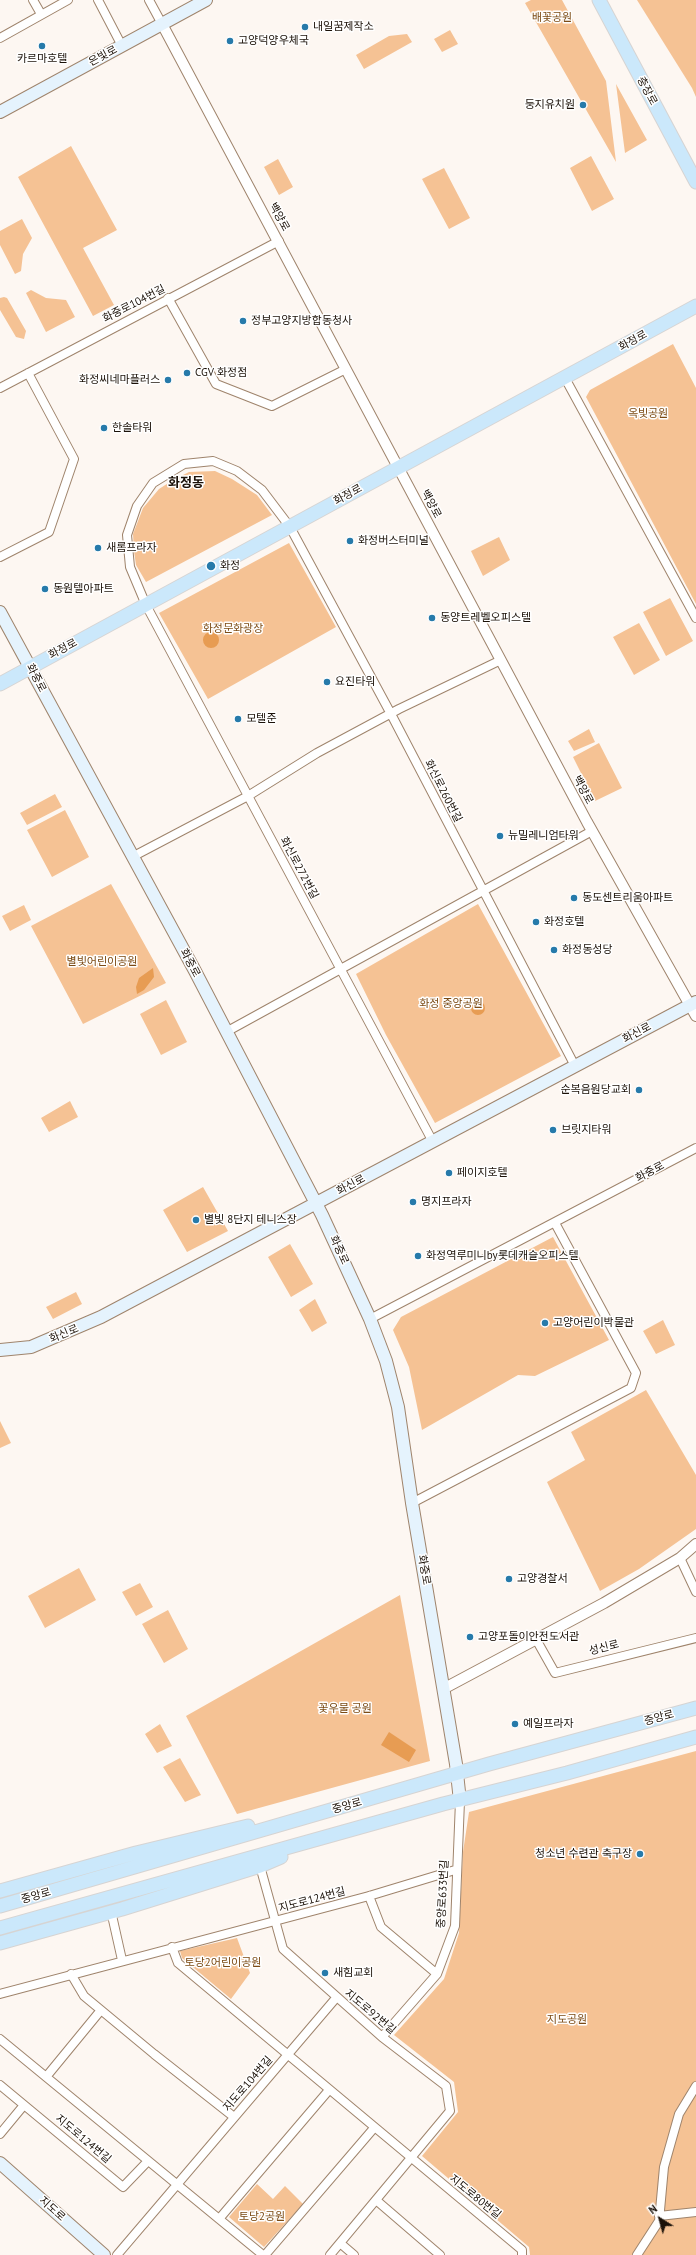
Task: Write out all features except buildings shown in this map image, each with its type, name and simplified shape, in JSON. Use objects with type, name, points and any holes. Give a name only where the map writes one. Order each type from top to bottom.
[{"type":"main road","name":"은빛로","points":[[0,112],[206,0]]},
{"type":"main road","name":"충장로","points":[[599,0],[696,182]]},
{"type":"main road","name":"화정로","points":[[0,684],[696,306]]},
{"type":"main road","name":"화중로","points":[[0,612],[226,1032],[316,1203],[370,1319],[386,1361],[398,1406],[412,1503],[460,1801]]},
{"type":"main road","name":"화신로","points":[[0,1350],[31,1347],[94,1321],[693,1004]]},
{"type":"main road","name":"중앙로","points":[[0,1906],[347,1805],[457,1775],[489,1764],[696,1708]]},
{"type":"main road","name":"중앙로","points":[[0,1928],[330,1836],[696,1737]]},
{"type":"main road","points":[[0,1891],[136,1853],[216,1833],[347,1805]]},
{"type":"main road","points":[[0,1943],[260,1866],[330,1836]]},
{"type":"main road","name":"지도로","points":[[0,2163],[104,2255]]},
{"type":"street","points":[[33,0],[41,14]]},
{"type":"street","points":[[0,38],[68,0]]},
{"type":"street","points":[[98,0],[122,46]]},
{"type":"street","name":"백양로","points":[[150,0],[592,831],[693,1004],[696,1016]]},
{"type":"street","name":"화중로104번길","points":[[0,388],[168,298],[279,241]]},
{"type":"street","points":[[168,298],[216,384],[272,406],[346,369]]},
{"type":"street","points":[[0,557],[49,532],[74,459],[28,373]]},
{"type":"street","points":[[565,378],[696,618]]},
{"type":"street","name":"화신로260번길","points":[[146,605],[130,567],[127,553],[127,535],[131,520],[144,494],[154,483],[184,464],[213,461],[237,471],[262,490],[290,527],[391,714],[575,1066]]},
{"type":"street","name":"화신로272번길","points":[[146,605],[339,970],[432,1142]]},
{"type":"street","points":[[132,857],[248,796],[317,753],[391,714],[501,660]]},
{"type":"street","points":[[226,1032],[592,831]]},
{"type":"street","name":"화중로","points":[[370,1319],[556,1223],[696,1148]]},
{"type":"street","points":[[412,1503],[631,1388],[636,1373],[556,1223]]},
{"type":"street","points":[[443,1689],[536,1641],[680,1558],[696,1544]]},
{"type":"street","points":[[680,1558],[696,1592]]},
{"type":"street","name":"성신로","points":[[536,1641],[555,1673],[696,1638]]},
{"type":"street","name":"중앙로633번길","points":[[382,2038],[437,1974],[455,1926],[455,1870],[460,1801]]},
{"type":"street","name":"지도로92번길","points":[[260,1866],[283,1949],[382,2038],[446,2086],[450,2111],[330,2255]]},
{"type":"street","name":"지도로124번길","points":[[0,1994],[122,1960],[369,1896],[455,1870]]},
{"type":"street","points":[[369,1896],[381,1927],[437,1974]]},
{"type":"street","points":[[111,1911],[122,1960]]},
{"type":"street","points":[[172,1947],[178,1963],[411,2158]]},
{"type":"street","points":[[71,1974],[84,1996],[234,2117]]},
{"type":"street","name":"지도로104번길","points":[[117,2255],[336,1998]]},
{"type":"street","points":[[46,2077],[101,2010]]},
{"type":"street","points":[[0,2039],[264,2255],[374,2128]]},
{"type":"street","name":"지도로124번길","points":[[0,2085],[123,2187],[148,2161]]},
{"type":"street","points":[[637,2255],[658,2221],[664,2167],[679,2114],[696,2086]]},
{"type":"street","points":[[219,2219],[329,2090]]},
{"type":"street","points":[[0,2134],[24,2105]]},
{"type":"street","name":"지도로80번길","points":[[411,2158],[522,2250],[522,2255]]},
{"type":"street","points":[[376,2200],[440,2255]]},
{"type":"street","points":[[659,2216],[696,2212]]},
{"type":"street","points":[[340,2243],[354,2255]]},
{"type":"green space","name":"배꽃공원","points":[[531,0],[562,0],[606,81],[616,162],[525,3]]},
{"type":"green space","points":[[637,0],[696,0],[696,97],[692,88]]},
{"type":"green space","points":[[450,30],[458,44],[442,52],[434,39]]},
{"type":"green space","points":[[407,34],[412,42],[364,69],[356,55],[389,36]]},
{"type":"green space","points":[[616,84],[647,140],[625,153]]},
{"type":"green space","points":[[71,146],[117,230],[83,248],[114,305],[93,316],[18,177]]},
{"type":"green space","points":[[591,156],[614,199],[592,211],[570,168]]},
{"type":"green space","points":[[278,159],[293,187],[279,195],[264,167]]},
{"type":"green space","points":[[444,168],[470,218],[449,229],[422,179]]},
{"type":"green space","points":[[22,219],[32,238],[23,254],[21,271],[15,274],[0,245],[0,231]]},
{"type":"green space","points":[[31,290],[46,298],[66,300],[75,317],[46,332],[26,293]]},
{"type":"green space","points":[[0,298],[7,298],[26,331],[24,339],[16,337],[0,310]]},
{"type":"green space","name":"옥빛공원","points":[[673,344],[696,388],[696,604],[586,397],[590,390]]},
{"type":"green space","points":[[215,471],[232,479],[257,495],[272,515],[146,582],[136,565],[133,534],[143,508],[159,489],[173,480],[189,472]]},
{"type":"green space","points":[[499,537],[510,560],[483,576],[471,551]]},
{"type":"green space","name":"화정문화광장","points":[[289,543],[336,627],[208,699],[159,613]]},
{"type":"green space","points":[[670,598],[693,641],[666,656],[643,612]]},
{"type":"green space","points":[[639,623],[660,660],[634,675],[613,637]]},
{"type":"green space","points":[[589,729],[595,742],[574,751],[568,741]]},
{"type":"green space","points":[[599,743],[622,788],[595,801],[573,757]]},
{"type":"green space","points":[[55,794],[62,807],[27,825],[20,813]]},
{"type":"green space","points":[[65,810],[89,857],[52,877],[27,830]]},
{"type":"green space","name":"별빛어린이공원","points":[[111,884],[166,983],[83,1024],[31,926]]},
{"type":"green space","name":"화정 중앙공원","points":[[478,904],[561,1056],[435,1123],[386,1035],[356,974]]},
{"type":"green space","points":[[24,905],[31,920],[10,931],[2,916]]},
{"type":"green space","points":[[166,1000],[187,1042],[161,1055],[140,1014]]},
{"type":"green space","points":[[70,1101],[78,1117],[49,1132],[41,1118]]},
{"type":"green space","name":"별빛 8단지 테니스장","points":[[203,1187],[228,1231],[187,1252],[163,1210]]},
{"type":"green space","points":[[553,1237],[609,1340],[535,1376],[518,1375],[422,1430],[409,1367],[393,1330],[401,1317]]},
{"type":"green space","points":[[290,1244],[313,1284],[291,1297],[268,1257]]},
{"type":"green space","points":[[76,1292],[82,1304],[53,1319],[46,1307]]},
{"type":"green space","points":[[315,1299],[327,1323],[312,1332],[299,1310]]},
{"type":"green space","points":[[663,1320],[675,1345],[656,1354],[643,1331]]},
{"type":"green space","points":[[646,1390],[696,1475],[696,1529],[639,1569],[600,1591],[547,1482],[585,1460],[571,1432]]},
{"type":"green space","points":[[0,1421],[11,1443],[0,1448]]},
{"type":"green space","points":[[79,1568],[96,1600],[45,1628],[28,1596]]},
{"type":"green space","points":[[140,1583],[153,1607],[136,1616],[122,1592]]},
{"type":"green space","name":"꽃우물 공원","points":[[400,1595],[430,1761],[237,1814],[186,1716]]},
{"type":"green space","points":[[168,1610],[188,1649],[164,1663],[142,1624]]},
{"type":"green space","points":[[160,1724],[172,1746],[157,1753],[145,1734]]},
{"type":"green space","name":"지도공원","points":[[696,1751],[696,2255],[530,2255],[529,2247],[422,2156],[458,2112],[454,2082],[394,2035],[444,1979],[459,1933],[463,1852],[469,1812]]},
{"type":"green space","points":[[180,1758],[201,1795],[185,1802],[163,1767]]},
{"type":"green space","name":"토당2어린이공원","points":[[237,1938],[250,1973],[231,1999],[182,1958],[180,1951]]},
{"type":"green space","name":"토당2공원","points":[[257,2184],[273,2199],[285,2186],[303,2204],[264,2247],[229,2217]]},
{"type":"shaded area","points":[[211,632],[218,637],[219,640],[214,647],[211,648],[204,643],[203,640],[208,633]]},
{"type":"shaded area","points":[[153,968],[154,977],[144,990],[137,994],[136,987],[139,978]]},
{"type":"shaded area","points":[[475,1001],[481,1001],[485,1005],[485,1011],[481,1015],[475,1015],[471,1011],[471,1005]]},
{"type":"shaded area","points":[[389,1732],[416,1750],[409,1762],[381,1745]]},
{"type":"place","name":"내일꿈제작소","points":[[305,27]]},
{"type":"place","name":"고양덕양우체국","points":[[230,41]]},
{"type":"place","name":"카르마호텔","points":[[42,46]]},
{"type":"place","name":"둥지유치원","points":[[583,105]]},
{"type":"place","name":"정부고양지방합동청사","points":[[243,321]]},
{"type":"place","name":"CGV 화정점","points":[[187,373]]},
{"type":"place","name":"화정씨네마플러스","points":[[168,380]]},
{"type":"place","name":"한솔타워","points":[[104,428]]},
{"type":"place","name":"화정버스터미널","points":[[350,541]]},
{"type":"place","name":"새롬프라자","points":[[98,548]]},
{"type":"place","name":"화정","points":[[211,566]]},
{"type":"place","name":"동원텔아파트","points":[[45,589]]},
{"type":"place","name":"동양트레벨오피스텔","points":[[432,618]]},
{"type":"place","name":"요진타워","points":[[327,682]]},
{"type":"place","name":"모텔준","points":[[238,719]]},
{"type":"place","name":"뉴밀레니엄타워","points":[[500,836]]},
{"type":"place","name":"동도센트리움아파트","points":[[574,898]]},
{"type":"place","name":"화정호텔","points":[[536,922]]},
{"type":"place","name":"화정동성당","points":[[554,950]]},
{"type":"place","name":"순복음원당교회","points":[[639,1090]]},
{"type":"place","name":"브릿지타워","points":[[553,1130]]},
{"type":"place","name":"페이지호텔","points":[[449,1173]]},
{"type":"place","name":"명지프라자","points":[[413,1202]]},
{"type":"place","name":"별빛 8단지 테니스장","points":[[196,1220]]},
{"type":"place","name":"화정역루미니by롯데캐슬오피스텔","points":[[418,1256]]},
{"type":"place","name":"고양어린이박물관","points":[[545,1323]]},
{"type":"place","name":"고양경찰서","points":[[509,1579]]},
{"type":"place","name":"고양포돌이안전도서관","points":[[470,1637]]},
{"type":"place","name":"예일프라자","points":[[515,1724]]},
{"type":"place","name":"청소년 수련관 축구장","points":[[640,1854]]},
{"type":"place","name":"새힘교회","points":[[325,1973]]},
{"type":"district","name":"화정동","points":[[186,483]]}]
